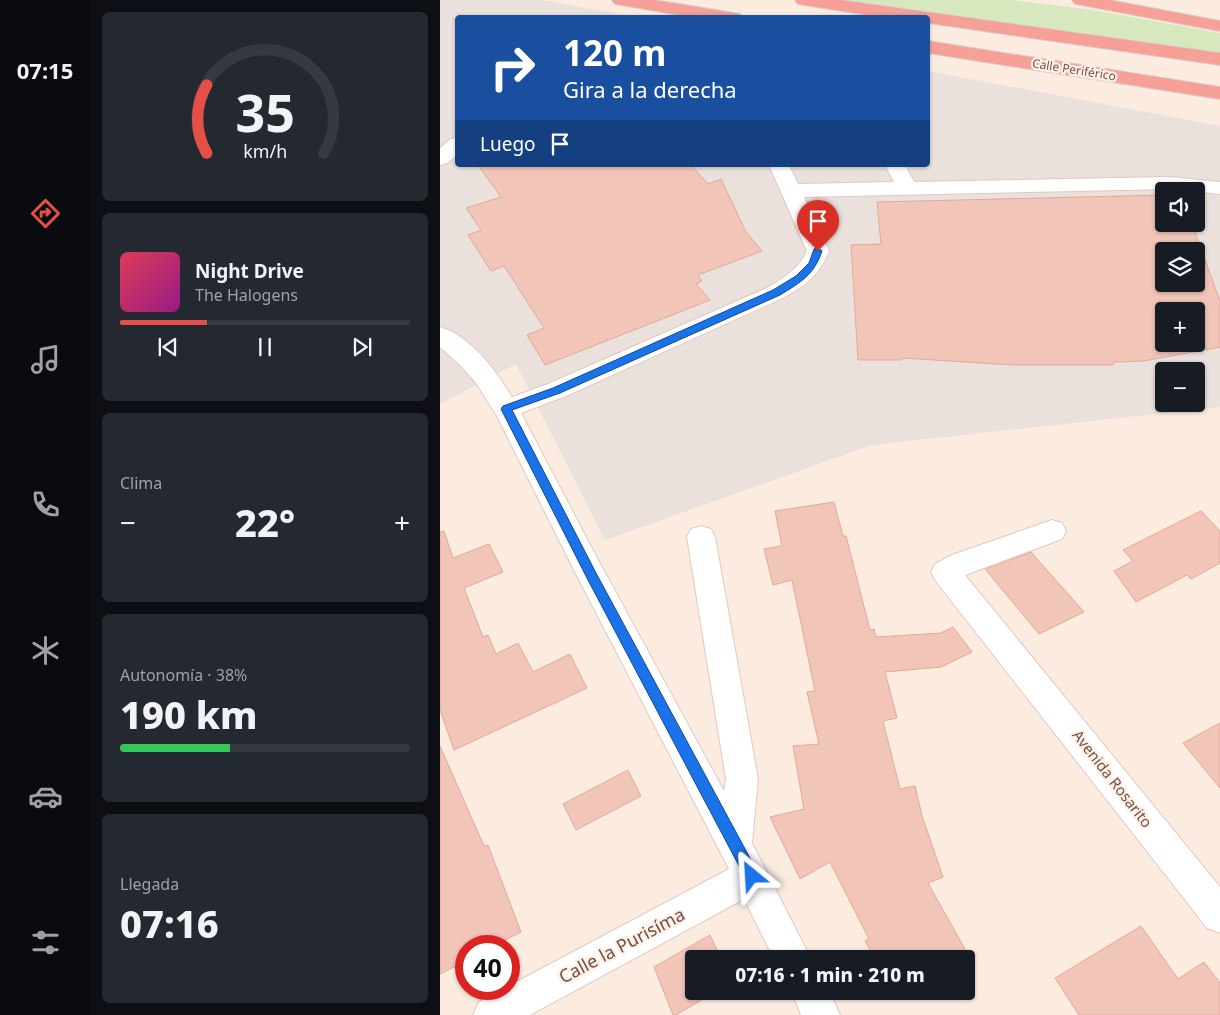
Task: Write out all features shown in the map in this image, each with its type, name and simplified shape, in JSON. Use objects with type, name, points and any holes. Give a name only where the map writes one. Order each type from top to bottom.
[{"type":"highway","points":[[622,0],[715,15]]},
{"type":"highway","points":[[804,0],[906,15]]},
{"type":"highway","points":[[1081,0],[1107,3],[1220,26]]},
{"type":"highway","points":[[930,18],[1220,59]]},
{"type":"highway","name":"Calle Periférico","points":[[930,48],[1220,93]]},
{"type":"street","points":[[440,159],[455,146]]},
{"type":"street","points":[[506,409],[583,379],[777,292],[800,278],[813,264],[818,251],[780,167]]},
{"type":"street","points":[[896,167],[906,188]]},
{"type":"street","points":[[790,191],[1170,184],[1220,188]]},
{"type":"street","points":[[440,335],[451,342],[488,379],[506,409],[592,577],[735,843],[789,950]]},
{"type":"street","name":"Avenida Rosarito","points":[[1052,531],[962,563],[944,572],[1003,643],[1220,916]]},
{"type":"street","points":[[701,537],[742,778],[735,843]]},
{"type":"street","name":"Calle la Purisíma","points":[[492,1015],[752,876]]},
{"type":"street","points":[[814,1000],[821,1015]]},
{"type":"shaded area","points":[[440,0],[543,0],[626,15],[455,15],[455,167],[930,167],[930,71],[1220,126],[1220,407],[1205,409],[1205,362],[1155,362],[1155,412],[1174,412],[872,445],[605,540],[516,364],[440,404]]},
{"type":"green space","points":[[840,0],[1012,0],[1093,10],[1220,33],[1220,53]]},
{"type":"building","points":[[479,167],[693,167],[708,184],[721,179],[746,232],[762,251],[698,275],[702,281],[696,284],[710,300],[545,365],[527,335],[544,328],[504,266],[491,271],[468,235],[481,230],[466,208],[501,197]]},
{"type":"building","points":[[1155,195],[1155,232],[1195,232],[1199,242],[1155,242],[1155,292],[1205,292],[1205,260],[1220,301],[1220,347],[1205,350],[1205,302],[1155,302],[1155,352],[1193,352],[1144,361],[1114,362],[1113,365],[1014,365],[902,358],[902,360],[858,360],[851,245],[881,244],[877,202]]},
{"type":"building","points":[[834,502],[843,536],[846,536],[870,630],[874,629],[876,637],[941,633],[953,627],[972,652],[941,667],[885,672],[897,718],[883,721],[900,789],[915,786],[922,816],[943,877],[928,883],[965,950],[870,950],[865,941],[869,939],[830,862],[800,879],[770,817],[804,809],[793,746],[819,744],[807,692],[815,691],[792,580],[773,585],[764,549],[782,546],[775,511]]},
{"type":"building","points":[[1201,511],[1220,531],[1220,563],[1191,579],[1187,575],[1136,602],[1114,571],[1133,561],[1123,550]]},
{"type":"building","points":[[444,531],[453,558],[489,544],[503,572],[464,588],[483,637],[488,635],[496,654],[518,643],[533,672],[570,654],[587,688],[454,750],[440,710],[440,532]]},
{"type":"building","points":[[1031,552],[1084,612],[1039,634],[985,569]]},
{"type":"building","points":[[1220,723],[1220,788],[1183,743]]},
{"type":"building","points":[[440,746],[484,846],[488,845],[521,932],[515,935],[455,935],[455,966],[440,974]]},
{"type":"building","points":[[628,770],[641,796],[576,830],[563,804]]},
{"type":"building","points":[[1141,926],[1178,979],[1204,962],[1220,983],[1220,1015],[1079,1015],[1055,978]]},
{"type":"building","points":[[710,935],[717,950],[685,950],[685,1000],[702,1000],[676,1015],[673,1015],[654,967]]},
{"type":"route","points":[[752,876],[592,577],[506,409],[556,390],[777,292],[800,278],[813,264],[818,251]]}]
